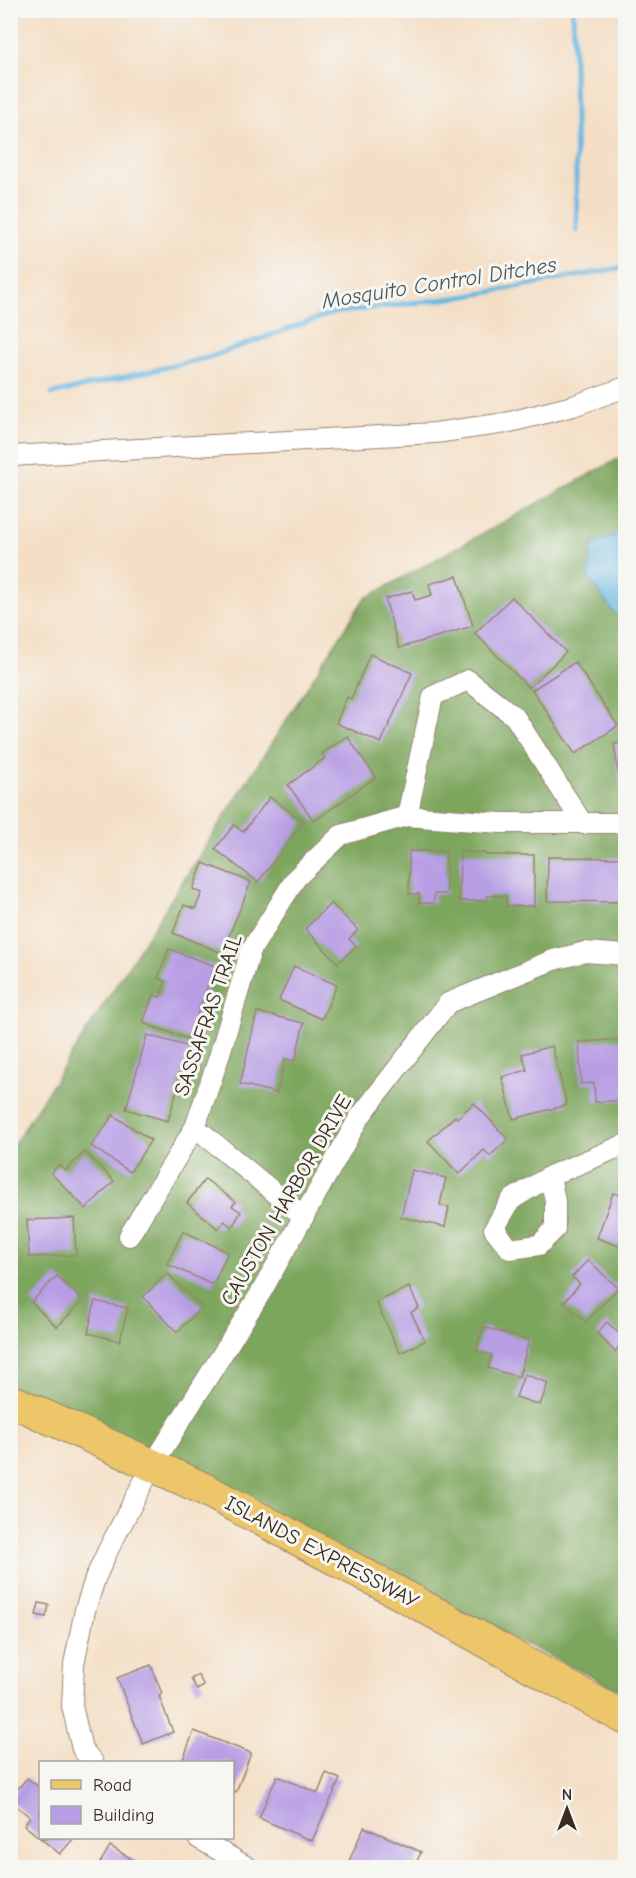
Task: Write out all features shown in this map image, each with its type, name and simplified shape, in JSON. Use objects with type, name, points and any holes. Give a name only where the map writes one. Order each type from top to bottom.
[{"type":"main road","name":"ISLANDS EXPRESSWAY","points":[[10,1400],[204,1489],[626,1719]]},
{"type":"street","points":[[10,456],[435,434],[506,423],[573,406],[626,387]]},
{"type":"street","points":[[406,816],[433,696],[468,680],[515,717],[583,824]]},
{"type":"street","name":"SASSAFRAS TRAIL","points":[[129,1236],[195,1127],[251,950],[296,878],[341,835],[406,816],[501,823],[626,823]]},
{"type":"street","name":"CAUSTON HARBOR DRIVE","points":[[92,1761],[82,1749],[72,1706],[74,1664],[85,1610],[95,1579],[152,1466],[260,1294],[359,1118],[448,1003],[554,960],[585,952],[626,955]]},
{"type":"street","name":"SASSAFRAS TRAIL","points":[[195,1127],[304,1217]]},
{"type":"street","points":[[550,1176],[626,1144]]},
{"type":"street","points":[[200,1839],[249,1868]]},
{"type":"green space","points":[[625,455],[625,1693],[44,1410],[11,1391],[11,1149],[364,599]]},
{"type":"water","points":[[625,531],[625,623],[611,609],[588,577],[592,545]]},
{"type":"building","points":[[457,576],[473,626],[399,648],[385,599],[412,591],[415,600],[432,595],[429,584]]},
{"type":"building","points":[[512,597],[566,652],[529,688],[475,633]]},
{"type":"building","points":[[370,654],[412,673],[381,743],[336,723],[347,697],[351,699]]},
{"type":"building","points":[[575,662],[618,726],[575,754],[532,690]]},
{"type":"building","points":[[622,733],[626,733],[626,783],[620,784],[614,744],[623,743]]},
{"type":"building","points":[[347,736],[376,777],[314,821],[288,785],[325,758],[322,754]]},
{"type":"building","points":[[270,797],[304,822],[258,882],[215,849],[234,825],[243,832]]},
{"type":"building","points":[[409,851],[446,851],[446,894],[434,894],[434,903],[419,903],[419,894],[409,894]]},
{"type":"building","points":[[460,852],[485,853],[485,855],[534,855],[534,906],[506,906],[506,896],[487,896],[487,901],[459,901]]},
{"type":"building","points":[[548,857],[622,858],[621,902],[547,901]]},
{"type":"building","points":[[203,863],[251,882],[222,953],[173,933],[184,905],[195,909],[202,893],[193,889]]},
{"type":"building","points":[[331,903],[358,930],[349,939],[356,946],[338,963],[305,929]]},
{"type":"building","points":[[169,949],[215,966],[188,1039],[143,1023],[153,995],[160,997],[166,981],[158,978]]},
{"type":"building","points":[[294,966],[337,985],[322,1019],[279,1000]]},
{"type":"building","points":[[257,1012],[304,1023],[295,1061],[285,1059],[277,1093],[240,1084]]},
{"type":"building","points":[[147,1035],[190,1047],[168,1121],[126,1109]]},
{"type":"building","points":[[626,1039],[626,1100],[595,1102],[594,1083],[581,1084],[579,1042]]},
{"type":"building","points":[[552,1046],[567,1105],[513,1119],[502,1077],[527,1070],[522,1054]]},
{"type":"building","points":[[474,1103],[508,1139],[490,1156],[484,1150],[459,1174],[428,1141],[455,1116],[457,1118]]},
{"type":"building","points":[[113,1115],[151,1140],[130,1172],[91,1146]]},
{"type":"building","points":[[85,1152],[114,1181],[86,1209],[51,1173],[59,1165],[65,1171]]},
{"type":"building","points":[[412,1170],[446,1178],[440,1205],[449,1207],[445,1227],[401,1217]]},
{"type":"building","points":[[205,1179],[236,1202],[232,1206],[241,1212],[232,1227],[224,1221],[218,1229],[187,1203]]},
{"type":"building","points":[[613,1193],[626,1197],[626,1236],[622,1247],[597,1238]]},
{"type":"building","points":[[74,1218],[76,1255],[29,1257],[27,1220]]},
{"type":"building","points":[[183,1231],[228,1252],[213,1285],[167,1264]]},
{"type":"building","points":[[588,1260],[618,1288],[586,1322],[564,1302],[580,1284],[572,1277]]},
{"type":"building","points":[[167,1273],[202,1307],[177,1332],[143,1297]]},
{"type":"building","points":[[57,1276],[83,1301],[57,1327],[31,1302]]},
{"type":"building","points":[[409,1287],[419,1308],[411,1312],[425,1341],[400,1353],[376,1302]]},
{"type":"building","points":[[95,1301],[128,1308],[120,1341],[88,1333]]},
{"type":"building","points":[[607,1322],[625,1339],[615,1352],[597,1333]]},
{"type":"building","points":[[483,1327],[529,1340],[519,1377],[488,1368],[492,1355],[476,1351]]},
{"type":"building","points":[[524,1374],[548,1383],[540,1405],[516,1397]]},
{"type":"building","points":[[39,1603],[49,1605],[46,1617],[36,1615]]},
{"type":"building","points":[[151,1665],[162,1694],[159,1696],[173,1732],[143,1744],[117,1678]]},
{"type":"building","points":[[198,1675],[204,1686],[197,1690],[191,1679]]},
{"type":"building","points":[[194,1731],[251,1753],[236,1792],[234,1791],[234,1761],[182,1761]]},
{"type":"building","points":[[326,1773],[340,1779],[312,1841],[259,1818],[277,1776],[318,1793]]},
{"type":"building","points":[[27,1778],[39,1787],[39,1837],[24,1825],[30,1817],[10,1801]]},
{"type":"building","points":[[364,1827],[421,1852],[414,1868],[346,1868]]},
{"type":"building","points":[[41,1839],[73,1839],[60,1854]]},
{"type":"building","points":[[110,1846],[147,1868],[97,1868]]},
{"type":"waterway","name":"Mosquito Control Ditches","points":[[573,10],[577,231]]},
{"type":"waterway","name":"Mosquito Control Ditches","points":[[52,394],[210,357],[333,313],[468,296],[626,267]]}]
